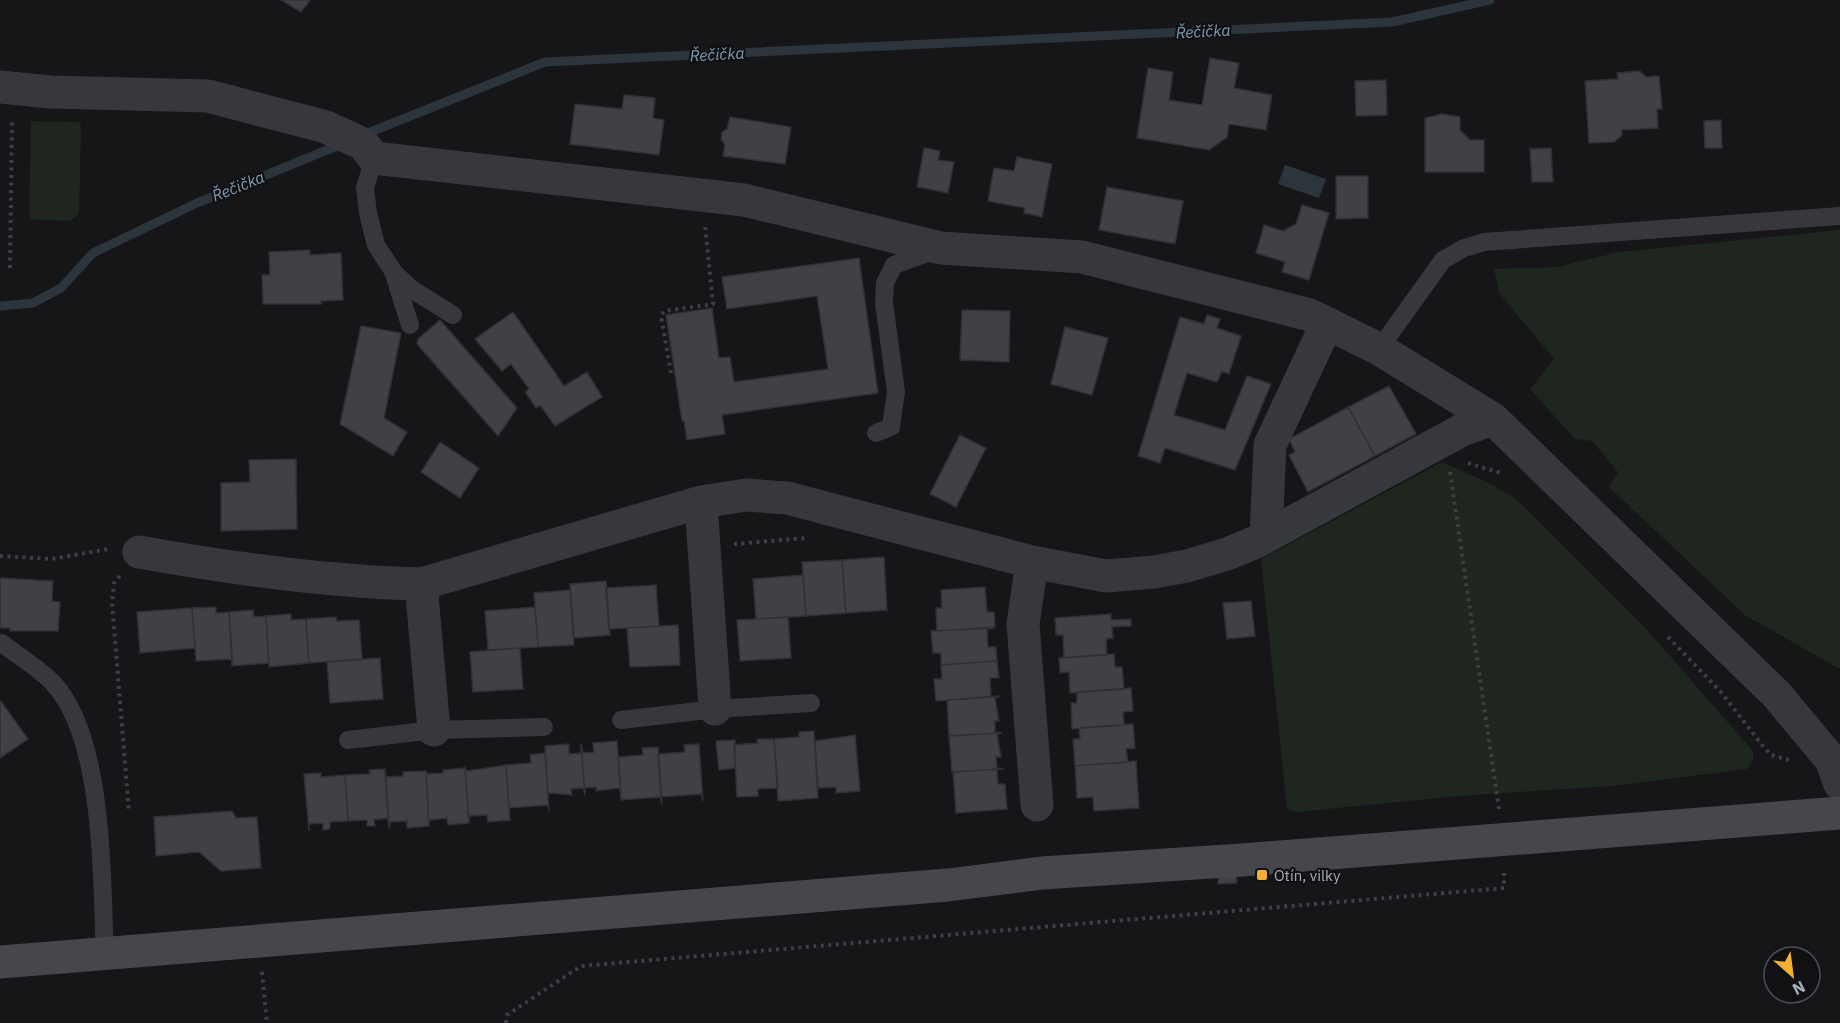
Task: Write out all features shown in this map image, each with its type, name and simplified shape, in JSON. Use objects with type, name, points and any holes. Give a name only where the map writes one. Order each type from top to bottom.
[{"type":"street","points":[[6,88],[208,96],[326,128],[369,151],[744,200],[941,248],[1082,257],[1310,315],[1379,349],[1493,419],[1777,695],[1831,760],[1840,784]]},
{"type":"street","points":[[1266,536],[1270,445],[1327,323]]},
{"type":"street","points":[[139,552],[212,564],[385,583],[421,584],[701,502],[746,495],[787,498],[1032,562],[1106,576],[1154,573],[1227,554],[1266,536],[1462,430],[1493,419]]},
{"type":"street","points":[[701,502],[715,709]]},
{"type":"street","points":[[1032,562],[1023,624],[1037,805]]},
{"type":"street","points":[[421,584],[434,729]]},
{"type":"street","points":[[0,962],[948,885],[1042,873],[1840,813]]},
{"type":"lane","points":[[369,151],[365,188],[368,213],[376,245],[393,272],[411,325]]},
{"type":"lane","points":[[1379,349],[1443,260],[1464,248],[1484,242],[1840,216]]},
{"type":"lane","points":[[876,433],[891,427],[896,392],[884,303],[885,283],[894,265],[941,248]]},
{"type":"lane","points":[[393,272],[413,290],[453,315]]},
{"type":"lane","points":[[2,643],[53,683],[73,713],[89,756],[95,789],[105,953]]},
{"type":"lane","points":[[621,720],[715,709],[811,703]]},
{"type":"lane","points":[[348,740],[434,729],[544,727]]},
{"type":"path","points":[[6,88],[9,268]]},
{"type":"path","points":[[671,373],[661,316],[664,311],[713,304],[702,195]]},
{"type":"path","points":[[1458,460],[1507,475]]},
{"type":"path","points":[[0,556],[51,559],[101,549],[139,552]]},
{"type":"path","points":[[114,583],[112,602],[129,813]]},
{"type":"path","points":[[259,941],[267,1023]]},
{"type":"shaded area","points":[[31,121],[79,122],[81,126],[79,214],[70,221],[29,219]]},
{"type":"shaded area","points":[[1285,165],[1326,179],[1319,198],[1278,184]]},
{"type":"shaded area","points":[[1840,230],[1840,669],[1746,616],[1609,487],[1618,472],[1592,441],[1575,439],[1530,389],[1554,359],[1499,293],[1494,269],[1556,267],[1619,252]]},
{"type":"shaded area","points":[[1442,462],[1489,483],[1515,498],[1649,632],[1753,751],[1753,761],[1747,769],[1612,786],[1458,796],[1297,812],[1287,809],[1261,559]]},
{"type":"building","points":[[281,0],[310,0],[301,12]]},
{"type":"building","points":[[1210,58],[1239,63],[1234,88],[1272,95],[1266,130],[1229,124],[1227,137],[1209,150],[1137,138],[1148,68],[1173,72],[1169,100],[1202,105]]},
{"type":"building","points":[[1640,71],[1646,77],[1659,76],[1662,109],[1657,109],[1658,128],[1622,130],[1622,135],[1614,142],[1589,143],[1585,81],[1618,79],[1617,73]]},
{"type":"building","points":[[1386,80],[1387,115],[1356,116],[1355,81]]},
{"type":"building","points":[[624,95],[655,98],[653,118],[664,120],[659,155],[570,144],[575,104],[622,109]]},
{"type":"building","points":[[1442,114],[1460,117],[1460,130],[1470,140],[1484,140],[1484,172],[1425,172],[1425,118]]},
{"type":"building","points":[[730,117],[791,127],[785,164],[723,156],[725,145],[721,139],[722,132],[727,129]]},
{"type":"building","points":[[1721,120],[1722,148],[1705,148],[1704,121]]},
{"type":"building","points":[[924,148],[940,151],[938,160],[954,162],[948,193],[917,187]]},
{"type":"building","points":[[1551,148],[1553,182],[1532,182],[1530,149]]},
{"type":"building","points":[[1017,157],[1052,164],[1042,217],[1024,213],[1025,208],[988,201],[994,168],[1014,171]]},
{"type":"building","points":[[1336,176],[1368,176],[1368,218],[1336,219]]},
{"type":"building","points":[[1107,187],[1183,201],[1175,244],[1099,230]]},
{"type":"building","points":[[1302,205],[1329,213],[1309,280],[1282,272],[1285,262],[1256,253],[1264,225],[1283,231],[1296,224]]},
{"type":"building","points":[[310,250],[310,255],[341,253],[343,300],[321,301],[321,304],[263,304],[262,275],[270,275],[269,252]]},
{"type":"building","points":[[859,258],[878,393],[722,415],[725,434],[687,440],[666,315],[712,308],[719,358],[730,357],[734,382],[828,369],[817,296],[727,309],[722,277]]},
{"type":"building","points":[[962,310],[1010,311],[1009,362],[960,360]]},
{"type":"building","points":[[513,312],[564,386],[587,372],[602,397],[555,426],[540,405],[536,408],[525,392],[529,389],[511,364],[502,371],[475,339]]},
{"type":"building","points":[[1207,315],[1220,319],[1217,328],[1241,336],[1229,374],[1222,371],[1217,382],[1187,373],[1174,415],[1225,430],[1247,376],[1271,384],[1235,470],[1165,448],[1160,463],[1138,456],[1180,317],[1204,324]]},
{"type":"building","points":[[440,320],[517,408],[498,436],[417,344],[418,339]]},
{"type":"building","points":[[361,326],[401,333],[384,418],[407,432],[393,456],[340,424]]},
{"type":"building","points":[[1065,327],[1108,338],[1092,395],[1051,384]]},
{"type":"building","points":[[1389,386],[1416,434],[1375,456],[1348,407]]},
{"type":"building","points":[[1348,407],[1375,456],[1308,492],[1289,455],[1295,452],[1289,439]]},
{"type":"building","points":[[960,435],[986,448],[956,507],[930,494]]},
{"type":"building","points":[[440,442],[479,468],[460,498],[421,472]]},
{"type":"building","points":[[296,459],[297,529],[221,531],[221,483],[250,482],[249,460]]},
{"type":"building","points":[[884,557],[887,610],[846,613],[842,560]]},
{"type":"building","points":[[842,560],[846,613],[806,616],[802,562]]},
{"type":"building","points":[[803,575],[806,616],[756,619],[753,579]]},
{"type":"building","points":[[0,578],[53,581],[52,601],[60,602],[58,631],[10,631],[10,628],[0,628]]},
{"type":"building","points":[[606,581],[610,635],[574,638],[570,584]]},
{"type":"building","points":[[656,585],[659,626],[609,629],[606,588]]},
{"type":"building","points":[[985,587],[987,612],[994,612],[995,627],[937,631],[936,608],[942,608],[941,590]]},
{"type":"building","points":[[570,590],[574,645],[538,647],[534,593]]},
{"type":"building","points":[[1251,601],[1255,636],[1227,639],[1223,603]]},
{"type":"building","points":[[216,607],[216,613],[229,612],[233,667],[231,659],[196,661],[192,608]]},
{"type":"building","points":[[535,607],[538,647],[488,650],[485,611]]},
{"type":"building","points":[[192,608],[195,648],[140,653],[137,612]]},
{"type":"building","points":[[253,610],[254,617],[266,616],[269,663],[232,666],[229,612]]},
{"type":"building","points":[[291,614],[291,620],[306,619],[309,663],[269,667],[266,616]]},
{"type":"building","points":[[1111,614],[1111,620],[1131,619],[1131,626],[1112,627],[1113,638],[1106,639],[1107,655],[1059,658],[1064,657],[1063,635],[1056,635],[1055,618]]},
{"type":"building","points":[[336,617],[337,621],[359,620],[362,659],[309,663],[306,619]]},
{"type":"building","points":[[788,617],[791,658],[740,661],[737,620]]},
{"type":"building","points":[[678,625],[680,665],[630,667],[627,628]]},
{"type":"building","points":[[995,628],[987,629],[988,647],[996,647],[997,661],[941,665],[941,653],[933,653],[931,631]]},
{"type":"building","points":[[520,648],[523,689],[473,692],[470,652]]},
{"type":"building","points":[[1114,654],[1115,667],[1122,667],[1124,689],[1070,693],[1069,672],[1060,673],[1059,658]]},
{"type":"building","points":[[380,658],[383,699],[330,703],[327,662]]},
{"type":"building","points":[[997,661],[999,678],[990,678],[991,697],[936,701],[934,679],[942,679],[941,665]]},
{"type":"building","points":[[1131,688],[1133,711],[1123,712],[1124,725],[1072,729],[1071,703],[1077,703],[1077,692]]},
{"type":"building","points":[[1000,696],[995,698],[999,721],[995,721],[995,732],[1002,733],[949,736],[947,700]]},
{"type":"building","points":[[0,700],[28,739],[0,758]]},
{"type":"building","points":[[1133,724],[1135,748],[1126,749],[1128,762],[1075,766],[1073,739],[1080,739],[1079,728]]},
{"type":"building","points":[[814,731],[818,798],[778,801],[774,739],[799,737],[799,732]]},
{"type":"building","points":[[1002,733],[997,734],[1001,757],[996,757],[997,768],[1004,769],[952,772],[949,736]]},
{"type":"building","points":[[855,735],[860,791],[836,793],[836,787],[818,788],[815,741]]},
{"type":"building","points":[[757,739],[774,739],[778,788],[758,789],[758,796],[737,797],[734,745],[758,743]]},
{"type":"building","points":[[735,740],[735,768],[719,770],[716,741]]},
{"type":"building","points":[[617,741],[621,793],[619,788],[596,791],[596,787],[585,788],[585,795],[581,744],[583,753],[594,752],[593,743]]},
{"type":"building","points":[[569,744],[569,754],[581,753],[581,744],[585,795],[583,788],[571,789],[572,795],[549,793],[548,797],[545,746]]},
{"type":"building","points":[[699,744],[703,801],[701,794],[661,797],[658,754],[685,752],[684,745]]},
{"type":"building","points":[[658,747],[662,804],[660,797],[621,800],[618,757],[643,755],[642,748]]},
{"type":"building","points":[[545,753],[549,812],[548,805],[509,808],[506,765],[531,763],[530,755]]},
{"type":"building","points":[[1136,761],[1139,808],[1094,811],[1093,797],[1077,798],[1075,766]]},
{"type":"building","points":[[506,765],[510,820],[488,822],[487,815],[470,816],[469,823],[465,768],[467,771]]},
{"type":"building","points":[[465,768],[469,823],[448,825],[447,818],[430,820],[429,826],[426,771],[427,774],[443,773],[443,770]]},
{"type":"building","points":[[385,769],[389,825],[387,818],[374,820],[375,826],[367,826],[367,820],[348,821],[345,775],[370,774],[369,770]]},
{"type":"building","points":[[997,769],[998,784],[1005,784],[1007,809],[956,813],[953,772]]},
{"type":"building","points":[[426,771],[429,826],[407,828],[407,821],[390,822],[389,829],[385,773],[387,777],[403,776],[403,772]]},
{"type":"building","points":[[321,773],[321,777],[345,775],[348,821],[330,822],[330,829],[323,830],[323,823],[309,824],[309,831],[304,774]]},
{"type":"building","points":[[232,811],[236,818],[257,817],[261,868],[221,871],[199,852],[156,856],[154,817]]},
{"type":"building","points":[[1236,874],[1237,883],[1218,884],[1218,875]]},
{"type":"waterway","name":"Řečička","points":[[363,135],[545,62],[1392,22],[1490,0]]},
{"type":"waterway","name":"Řečička","points":[[0,306],[33,303],[61,288],[93,253],[197,203],[342,144]]},
{"type":"place","name":"Otín, vilky","points":[[1262,875]]}]
